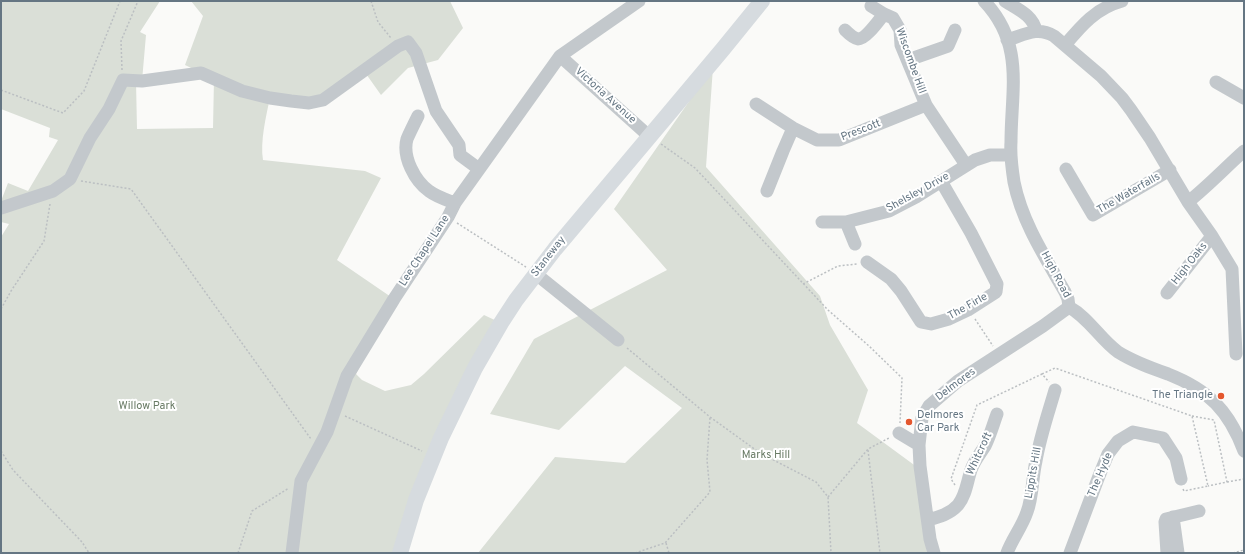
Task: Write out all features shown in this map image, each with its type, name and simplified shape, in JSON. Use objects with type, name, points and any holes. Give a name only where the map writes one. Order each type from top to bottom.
[{"type":"main road","name":"Staneway","points":[[400,553],[416,500],[451,415],[475,368],[501,323],[536,274],[577,222],[728,44],[762,1]]},
{"type":"street","name":"Lee Chapel Lane","points":[[292,553],[301,481],[327,432],[347,376],[394,299],[448,217],[455,203],[560,56],[639,1]]},
{"type":"street","name":"High Road","points":[[984,1],[996,16],[1007,40],[1012,62],[1014,78],[1011,155],[1016,188],[1026,219],[1037,243],[1065,292],[1069,307],[1080,315],[1107,343],[1123,355],[1198,389],[1239,425],[1244,452]]},
{"type":"street","points":[[1005,1],[1029,17],[1034,23],[1036,31]]},
{"type":"street","points":[[1065,45],[1094,14],[1108,6],[1122,1]]},
{"type":"street","name":"Wiscombe Hill","points":[[871,6],[892,18],[900,30],[902,45],[926,105],[966,165]]},
{"type":"street","points":[[845,30],[859,39],[865,36],[884,14]]},
{"type":"street","points":[[908,60],[948,46],[955,30]]},
{"type":"street","points":[[1007,40],[1036,31],[1048,32],[1101,76],[1122,98],[1141,124],[1188,202],[1212,236],[1232,269],[1244,279]]},
{"type":"street","points":[[1,208],[53,191],[70,179],[90,138],[109,109],[123,80],[142,80],[201,73],[242,91],[277,99],[309,103],[323,100],[398,46],[408,42],[416,53],[436,111],[459,145],[460,155],[479,169]]},
{"type":"street","name":"Victoria Avenue","points":[[560,56],[650,137]]},
{"type":"street","points":[[1216,82],[1244,98]]},
{"type":"street","name":"Prescott","points":[[756,104],[793,128],[817,140],[839,140],[926,105]]},
{"type":"street","points":[[418,116],[407,140],[407,159],[415,176],[422,185],[431,192],[455,203]]},
{"type":"street","points":[[767,191],[782,151],[793,128]]},
{"type":"street","points":[[1188,202],[1214,180],[1244,150]]},
{"type":"street","name":"Shelsley Drive","points":[[822,222],[846,222],[890,211],[916,197],[975,160],[990,155],[1011,155]]},
{"type":"street","name":"The Waterfalls","points":[[1066,169],[1093,215],[1170,170]]},
{"type":"street","name":"The Firle","points":[[867,262],[891,279],[902,291],[921,322],[931,324],[949,319],[968,310],[996,292],[997,284],[971,233],[941,181]]},
{"type":"street","points":[[846,222],[855,244]]},
{"type":"street","name":"High Oaks","points":[[1167,293],[1212,236]]},
{"type":"street","points":[[1232,269],[1236,354]]},
{"type":"street","points":[[536,274],[618,340]]},
{"type":"street","name":"Delmores","points":[[934,553],[930,539],[920,466],[919,445],[922,418],[929,406],[958,381],[1043,326],[1069,307]]},
{"type":"street","name":"Lippits Hill","points":[[1007,553],[1027,511],[1039,446],[1055,390]]},
{"type":"street","name":"Whitcroft","points":[[928,520],[942,516],[952,510],[963,497],[971,470],[990,434],[997,414]]},
{"type":"street","name":"The Hyde","points":[[1070,553],[1108,454],[1118,441],[1133,432],[1163,438],[1176,458],[1181,479]]},
{"type":"street","points":[[899,434],[919,445]]},
{"type":"street","points":[[1166,553],[1166,519],[1199,512]]},
{"type":"street","points":[[1173,517],[1178,553]]},
{"type":"path","points":[[1,90],[63,113],[84,91],[120,1]]},
{"type":"path","points":[[123,80],[121,41],[138,1]]},
{"type":"path","points":[[371,1],[378,22],[398,46]]},
{"type":"path","points":[[668,148],[695,168],[828,310],[869,346],[902,378],[899,434],[868,449],[828,497]]},
{"type":"path","points":[[70,179],[131,189],[318,448]]},
{"type":"path","points":[[1,309],[44,241],[53,191]]},
{"type":"path","points":[[448,217],[536,274]]},
{"type":"path","points":[[803,284],[838,266],[867,262]]},
{"type":"path","points":[[968,310],[998,355]]},
{"type":"path","points":[[618,340],[710,417],[760,453],[816,482],[828,497],[831,553]]},
{"type":"path","points":[[1042,374],[1055,368],[1192,416],[1214,420],[1228,482]]},
{"type":"path","points":[[334,411],[434,456]]},
{"type":"path","points":[[1192,416],[1208,486]]},
{"type":"path","points":[[635,553],[666,543],[710,492],[707,460],[710,417]]},
{"type":"path","points":[[868,449],[880,553]]},
{"type":"path","points":[[1,451],[13,470],[82,542],[89,553]]},
{"type":"path","points":[[1181,479],[1184,491],[1244,479]]},
{"type":"path","points":[[238,553],[252,511],[301,481]]},
{"type":"path","points":[[666,543],[669,553]]},
{"type":"path","points":[[1233,553],[1244,550]]},
{"type":"green space","name":"Willow Park","points":[[1,1],[160,1],[140,32],[146,35],[142,81],[136,81],[137,129],[213,128],[214,79],[185,65],[203,16],[191,1],[450,1],[463,28],[438,60],[408,68],[381,95],[364,71],[323,100],[270,98],[263,137],[263,160],[365,171],[381,178],[337,260],[394,299],[356,374],[362,380],[385,391],[411,385],[484,315],[501,323],[487,345],[400,553],[1,553],[1,237],[9,224],[1,222],[1,201],[8,183],[28,191],[58,140],[49,137],[50,128],[1,109]]},
{"type":"green space","name":"Marks Hill","points":[[713,67],[706,167],[820,296],[830,325],[868,390],[857,423],[921,470],[927,553],[478,553],[555,457],[625,463],[682,408],[625,366],[559,430],[490,414],[534,339],[667,270],[614,209]]},
{"type":"place","name":"The Triangle","points":[[1221,396]]},
{"type":"place","name":"Delmores Car Park","points":[[909,422]]}]
